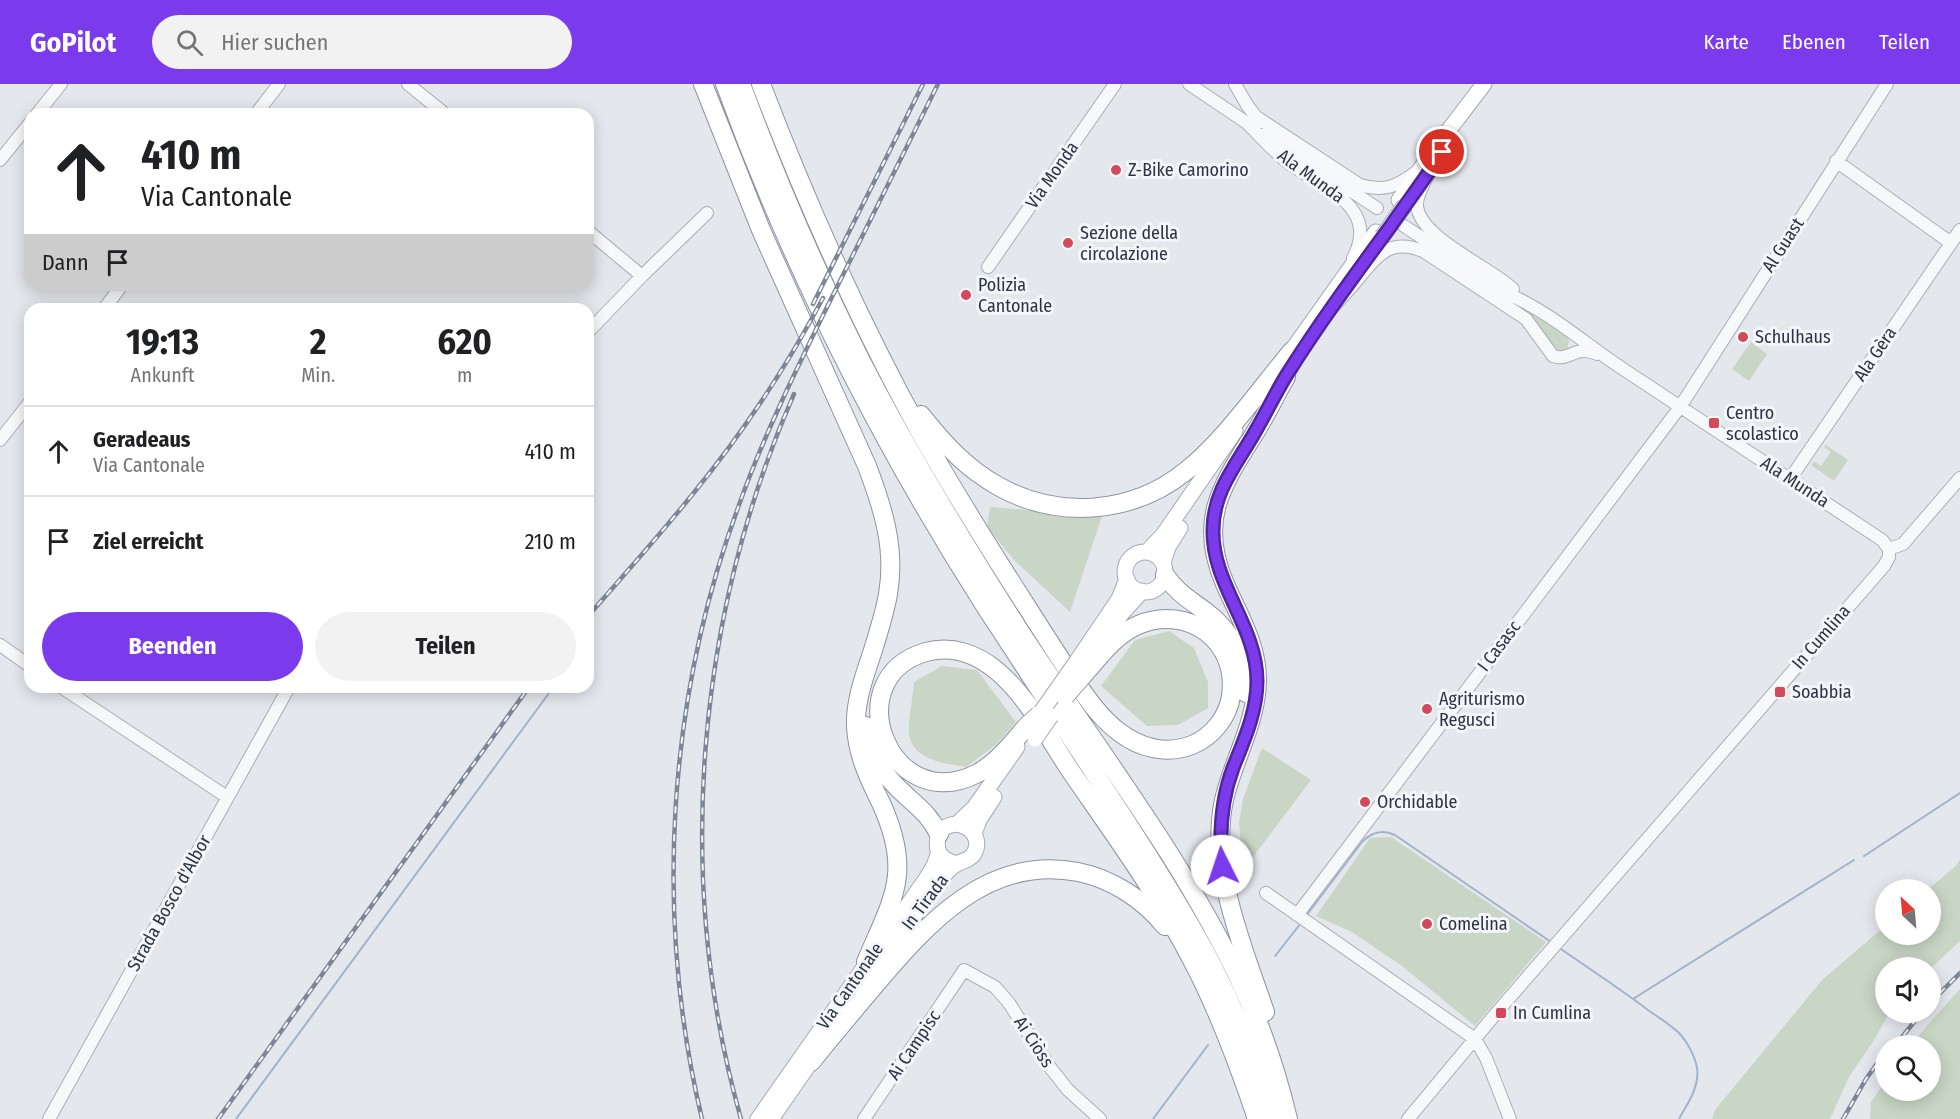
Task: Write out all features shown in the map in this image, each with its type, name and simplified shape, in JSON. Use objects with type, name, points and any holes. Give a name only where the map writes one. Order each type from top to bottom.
[{"type":"highway","points":[[703,84],[752,210],[867,466],[885,517],[890,550],[890,582],[884,613],[857,705],[856,723],[858,748],[866,772],[890,825],[898,862],[897,884],[893,901],[866,962]]},
{"type":"highway","points":[[725,84],[790,246],[859,390],[949,547],[1198,936],[1243,1032],[1270,1119]]},
{"type":"highway","points":[[741,84],[809,253],[881,399],[936,498],[972,556],[1151,827],[1208,919],[1242,986],[1260,1028],[1275,1070],[1288,1119]]},
{"type":"highway","points":[[761,84],[817,220],[877,347],[921,433],[961,503],[1049,642],[1090,702],[1105,719],[1128,738],[1160,750],[1177,749],[1197,743],[1213,731],[1224,717],[1231,697],[1232,673],[1227,657],[1220,646],[1200,628],[1181,620],[1154,620],[1128,630],[1082,668],[1065,696]]},
{"type":"highway","points":[[877,347],[919,413],[972,469],[1018,496],[1051,506],[1079,508],[1110,506],[1132,500],[1155,491],[1184,472],[1212,447],[1292,351]]},
{"type":"highway","points":[[1233,768],[1251,720],[1257,672],[1250,639],[1216,559],[1213,539],[1214,520],[1220,493],[1227,476],[1254,434],[1286,376]]},
{"type":"highway","points":[[1164,569],[1173,587],[1181,595],[1206,611],[1222,626],[1235,644],[1241,660],[1246,683],[1246,700],[1221,818],[1220,841],[1224,874],[1237,925],[1282,1062],[1298,1119]]},
{"type":"highway","points":[[1033,727],[980,772],[960,779],[941,781],[914,774],[893,756],[887,748],[881,730],[880,707],[885,688],[893,675],[913,658],[928,651],[963,652],[983,661],[1009,682],[1132,861],[1178,933],[1201,976],[1232,1047],[1257,1119]]},
{"type":"highway","points":[[864,680],[863,704],[867,730],[877,761],[895,785],[924,810],[939,843]]},
{"type":"highway","points":[[811,1062],[902,954],[936,920],[982,886],[1023,871],[1045,869],[1077,872],[1098,877],[1121,888],[1158,918],[1201,976]]},
{"type":"main road","points":[[1164,569],[1156,555],[1147,552],[1136,554],[1128,561],[1125,572],[1132,586],[1142,591],[1151,591],[1163,581],[1171,540],[1286,376],[1348,274],[1427,169],[1482,86]]},
{"type":"main road","points":[[1147,552],[1163,535],[1292,351],[1329,304]]},
{"type":"main road","points":[[1082,668],[1119,599],[1127,579]]},
{"type":"main road","points":[[957,824],[968,827],[974,834],[977,845],[975,852],[968,860],[957,864],[945,859],[939,843],[946,828],[957,824],[974,808],[1033,727],[1142,591]]},
{"type":"main road","points":[[974,834],[979,820],[1033,727],[1065,696]]},
{"type":"main road","name":"Via Cantonale","points":[[758,1119],[931,872],[939,843]]},
{"type":"main road","name":"In Tirada","points":[[771,1119],[938,883],[957,864]]},
{"type":"street","points":[[42,108],[61,84]]},
{"type":"street","points":[[261,108],[279,84]]},
{"type":"street","points":[[408,84],[438,108]]},
{"type":"street","name":"Via Monda","points":[[988,267],[1115,84]]},
{"type":"street","name":"Ala Munda","points":[[1235,84],[1250,119],[1287,162],[1347,202],[1357,216],[1360,232],[1356,251],[1329,304]]},
{"type":"street","name":"Al Guast","points":[[1680,407],[1887,84]]},
{"type":"street","name":"Ala Munda","points":[[1197,86],[1360,185],[1375,189],[1397,185],[1427,169]]},
{"type":"street","name":"Ala Munda","points":[[1250,119],[1279,143],[1377,208]]},
{"type":"street","points":[[0,160],[24,130]]},
{"type":"street","points":[[1836,161],[1951,243]]},
{"type":"street","name":"Ala Munda","points":[[1427,169],[1417,206],[1423,223],[1437,238],[1505,282],[1521,300]]},
{"type":"street","points":[[594,326],[707,213]]},
{"type":"street","name":"Ala Munda","points":[[1404,226],[1508,294],[1521,300],[1882,540],[1889,549]]},
{"type":"street","name":"Ala Gèra","points":[[1790,479],[1960,230]]},
{"type":"street","points":[[594,236],[642,276]]},
{"type":"street","name":"Ala Munda","points":[[1329,304],[1379,255],[1394,247],[1405,246],[1423,251],[1526,319]]},
{"type":"street","name":"Ala Munda","points":[[1508,294],[1517,303],[1553,356],[1562,358],[1584,350],[1607,359]]},
{"type":"street","points":[[1571,333],[1575,346],[1571,354]]},
{"type":"street","name":"I Casasc","points":[[1301,918],[1680,407]]},
{"type":"street","points":[[0,440],[24,410]]},
{"type":"street","points":[[1889,549],[1903,544],[1960,478]]},
{"type":"street","name":"In Cumlina","points":[[1408,1119],[1555,945],[1884,566],[1889,557],[1889,549]]},
{"type":"street","points":[[0,645],[24,662]]},
{"type":"street","points":[[70,693],[227,797]]},
{"type":"street","name":"Strada Bosco d'Albor","points":[[49,1119],[287,693]]},
{"type":"street","points":[[1266,893],[1475,1040],[1486,1058],[1510,1119]]},
{"type":"street","name":"Ai Campisc","points":[[864,1119],[964,970]]},
{"type":"street","name":"Ai Ciòss","points":[[964,970],[995,987],[1009,1003],[1049,1066],[1068,1090],[1100,1119]]},
{"type":"green space","points":[[1528,310],[1568,337],[1567,350],[1560,352],[1553,349]]},
{"type":"green space","points":[[1751,342],[1767,354],[1749,381],[1732,369]]},
{"type":"green space","points":[[1826,445],[1848,460],[1834,481],[1811,465],[1814,461],[1821,466],[1831,452],[1824,447]]},
{"type":"green space","points":[[990,507],[1102,516],[1070,612],[1014,560],[987,527]]},
{"type":"green space","points":[[1169,631],[1194,648],[1208,682],[1208,708],[1178,725],[1147,726],[1101,686],[1135,640]]},
{"type":"green space","points":[[942,666],[977,670],[1016,722],[997,744],[966,767],[940,762],[923,755],[916,750],[909,734],[914,682]]},
{"type":"green space","points":[[1262,748],[1311,780],[1244,869],[1239,823],[1243,799]]},
{"type":"green space","name":"Comelina","points":[[1391,837],[1546,942],[1475,1026],[1402,966],[1352,932],[1316,916],[1370,838]]},
{"type":"green space","points":[[1960,859],[1960,941],[1941,959],[1875,957],[1875,1023],[1884,1023],[1849,1077],[1830,1119],[1712,1119],[1715,1110],[1822,980],[1875,935],[1875,945],[1941,945],[1940,879],[1956,866]]},
{"type":"green space","points":[[1960,989],[1960,1119],[1870,1119],[1871,1102],[1875,1096],[1875,1101],[1941,1101],[1941,1035],[1920,1035],[1929,1023],[1941,1023],[1941,1010]]},
{"type":"waterway","points":[[236,1119],[549,693]]},
{"type":"waterway","points":[[1864,856],[1960,793]]},
{"type":"waterway","points":[[1306,916],[1362,842],[1373,834],[1386,832],[1395,835],[1551,942]]},
{"type":"waterway","points":[[1633,999],[1854,860]]},
{"type":"waterway","points":[[1275,956],[1301,923]]},
{"type":"waterway","points":[[1558,947],[1667,1023],[1684,1040],[1697,1068],[1697,1082],[1679,1119]]},
{"type":"waterway","points":[[1153,1119],[1208,1045]]},
{"type":"railway","points":[[813,304],[923,84]]},
{"type":"railway","points":[[702,1119],[687,1043],[677,965],[674,887],[676,809],[683,732],[696,655],[715,579],[739,505],[760,451],[783,398],[938,84]]},
{"type":"railway","points":[[594,609],[667,526],[728,448],[778,375],[823,298]]},
{"type":"railway","points":[[741,1119],[720,1029],[707,937],[702,845],[705,752],[716,660],[735,569],[761,480],[794,394]]},
{"type":"railway","points":[[218,1119],[525,693]]},
{"type":"railway","points":[[1941,992],[1960,973]]},
{"type":"railway","points":[[1904,1035],[1913,1023]]},
{"type":"railway","points":[[1843,1119],[1875,1066]]},
{"type":"place","name":"Z-Bike Camorino","points":[[1116,170]]},
{"type":"place","name":"Sezione della circolazione","points":[[1068,243]]},
{"type":"place","name":"Polizia Cantonale","points":[[966,295]]},
{"type":"place","name":"Schulhaus","points":[[1743,337]]},
{"type":"place","name":"Centro scolastico","points":[[1714,423]]},
{"type":"place","name":"Soabbia","points":[[1780,692]]},
{"type":"place","name":"Agriturismo Regusci","points":[[1427,709]]},
{"type":"place","name":"Orchidable","points":[[1365,802]]},
{"type":"place","name":"Comelina","points":[[1427,924]]},
{"type":"place","name":"In Cumlina","points":[[1501,1013]]},
{"type":"route","points":[[1222,866],[1220,841],[1222,810],[1233,768],[1251,720],[1257,681],[1256,662],[1246,627],[1216,559],[1213,530],[1217,502],[1227,476],[1254,434],[1286,376],[1442,152]]}]
